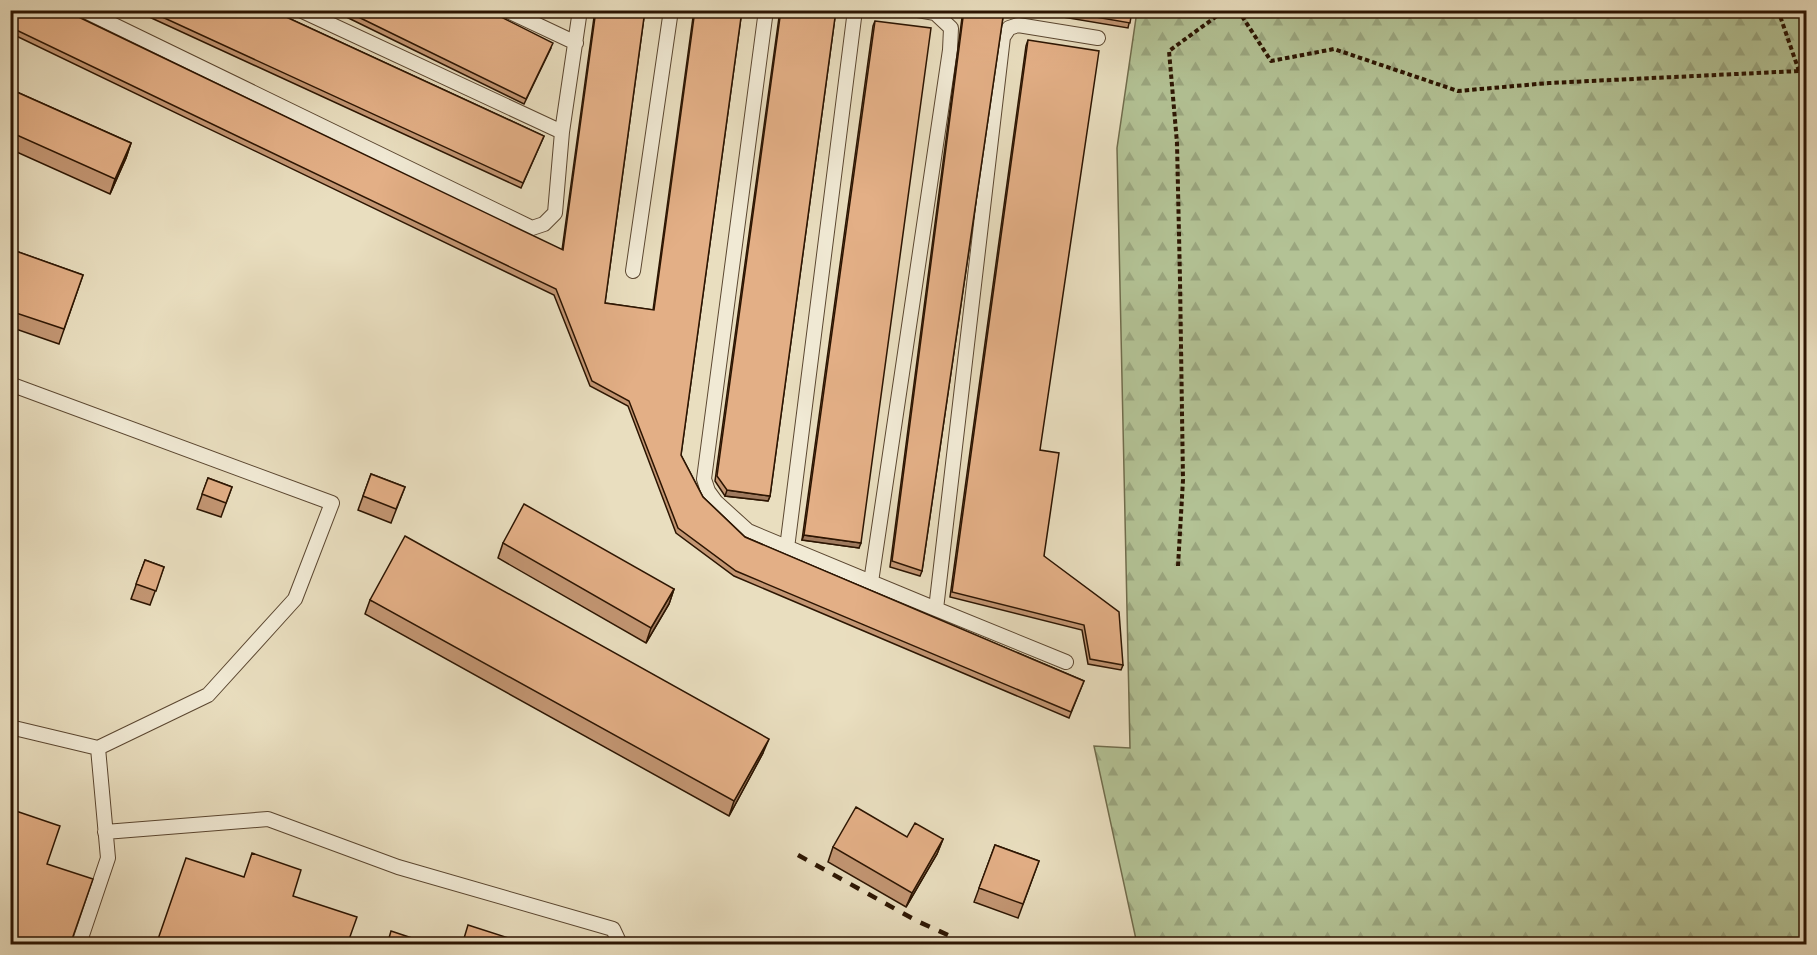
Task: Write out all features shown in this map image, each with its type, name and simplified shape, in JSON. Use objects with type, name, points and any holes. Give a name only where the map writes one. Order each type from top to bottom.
[{"type":"lane","points":[[83,10],[532,228],[544,224],[555,213],[562,132],[580,10]]},
{"type":"lane","points":[[300,10],[562,132]]},
{"type":"lane","points":[[506,10],[576,43]]},
{"type":"lane","points":[[633,271],[671,10]]},
{"type":"lane","points":[[766,10],[704,479],[708,491],[716,502],[748,531],[1066,662]]},
{"type":"lane","points":[[787,548],[855,10]]},
{"type":"lane","points":[[871,582],[950,50],[951,28],[935,13],[918,10]]},
{"type":"lane","points":[[936,609],[1003,37],[1010,28],[1018,25],[1098,38]]},
{"type":"lane","points":[[10,384],[332,503],[295,599],[208,695],[98,748],[10,727]]},
{"type":"lane","points":[[79,945],[108,858],[98,748]]},
{"type":"lane","points":[[105,832],[268,819],[398,867],[613,929],[620,945]]},
{"type":"path","points":[[1178,566],[1184,480],[1177,143],[1169,51],[1225,10]]},
{"type":"path","points":[[1238,10],[1271,61],[1334,49],[1458,91],[1549,83],[1799,71]]},
{"type":"path","points":[[1778,10],[1799,71],[1806,83]]},
{"type":"green space","points":[[1137,11],[1806,11],[1806,944],[1137,944],[1094,746],[1130,748],[1117,148]]},
{"type":"building","points":[[10,10],[64,10],[563,250],[596,10],[645,10],[605,303],[654,310],[695,10],[742,10],[681,455],[703,497],[745,537],[1084,681],[1071,712],[736,571],[678,528],[629,401],[592,381],[556,289],[10,27]]},
{"type":"building","points":[[147,10],[271,10],[544,136],[523,183]]},
{"type":"building","points":[[344,10],[487,10],[553,43],[526,99]]},
{"type":"building","points":[[781,10],[836,10],[770,496],[727,490],[717,476]]},
{"type":"building","points":[[964,10],[1004,10],[922,571],[892,561]]},
{"type":"building","points":[[1055,10],[1132,10],[1130,23]]},
{"type":"building","points":[[875,21],[931,28],[861,543],[804,535]]},
{"type":"building","points":[[1028,40],[1099,51],[1040,450],[1059,453],[1044,556],[1119,612],[1123,665],[1090,659],[1084,625],[952,592]]},
{"type":"building","points":[[10,89],[131,143],[115,179],[10,132]]},
{"type":"building","points":[[10,249],[83,275],[64,329],[10,311]]},
{"type":"building","points":[[371,474],[405,487],[396,509],[363,496]]},
{"type":"building","points":[[208,478],[232,487],[226,503],[202,494]]},
{"type":"building","points":[[524,504],[674,589],[651,628],[503,543]]},
{"type":"building","points":[[405,536],[769,739],[734,801],[370,600]]},
{"type":"building","points":[[145,560],[164,567],[156,591],[136,584]]},
{"type":"building","points":[[856,807],[907,837],[915,823],[943,839],[912,893],[833,847]]},
{"type":"building","points":[[10,809],[60,826],[47,864],[93,879],[70,945],[10,945]]},
{"type":"building","points":[[995,845],[1039,861],[1023,904],[979,888]]},
{"type":"building","points":[[252,853],[301,870],[293,896],[357,917],[347,945],[156,945],[186,858],[244,877]]},
{"type":"building","points":[[468,925],[518,941],[517,945],[462,945]]},
{"type":"building","points":[[391,931],[433,945],[387,945]]},
{"type":"railway","points":[[798,855],[917,921],[968,944]]}]
